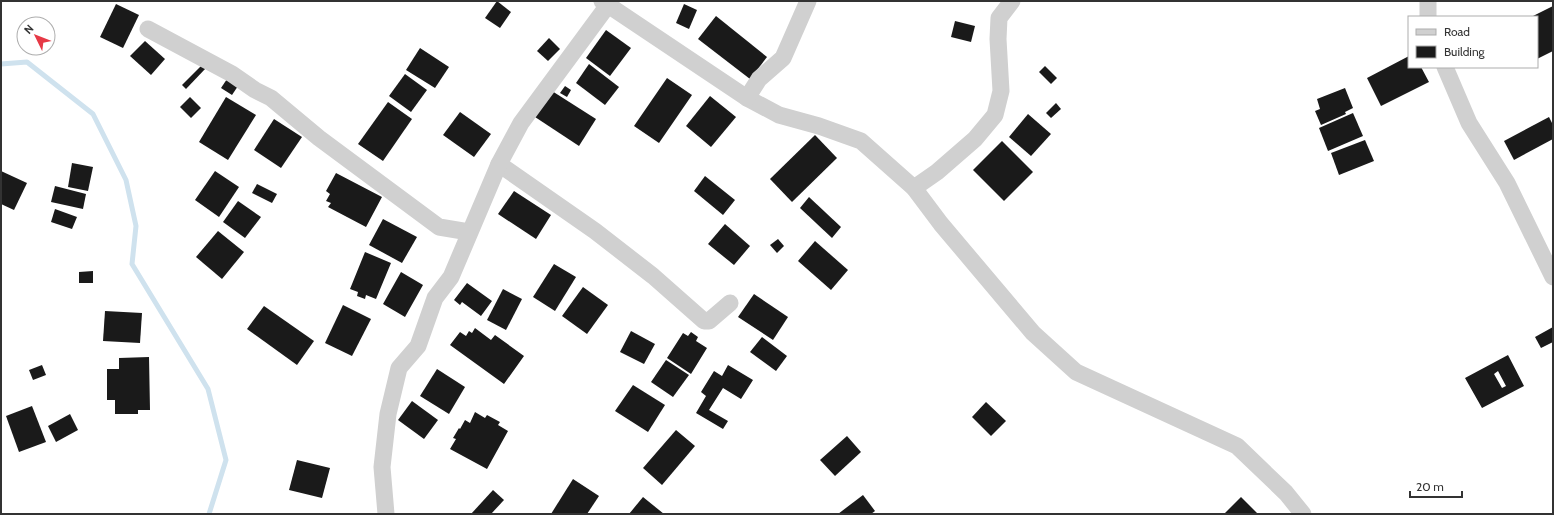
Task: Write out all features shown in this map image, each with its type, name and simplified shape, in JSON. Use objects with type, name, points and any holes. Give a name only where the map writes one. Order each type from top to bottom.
[{"type":"street","points":[[747,98],[759,79],[783,58],[808,1]]},
{"type":"street","points":[[914,188],[938,172],[975,139],[995,114],[1001,91],[998,39],[999,18],[1012,1]]},
{"type":"street","points":[[1428,1],[1428,16]]},
{"type":"street","points":[[386,514],[382,467],[388,414],[399,368],[418,346],[435,298],[451,277],[499,164],[521,123],[607,3],[747,98],[779,115],[819,126],[861,141],[914,188],[941,224],[1033,333],[1076,372],[1237,446],[1286,493],[1304,514]]},
{"type":"street","points":[[148,29],[232,74],[255,90],[271,98],[319,138],[439,227],[469,232]]},
{"type":"street","points":[[1445,68],[1469,123],[1507,183],[1553,277]]},
{"type":"street","points":[[499,164],[595,231],[653,276],[704,321],[709,321],[730,303]]},
{"type":"building","points":[[497,1],[511,12],[500,28],[485,18]]},
{"type":"building","points":[[116,4],[139,15],[123,48],[100,37]]},
{"type":"building","points":[[684,4],[697,10],[689,29],[676,23]]},
{"type":"building","points":[[1553,6],[1553,51],[1538,58],[1538,16],[1533,16]]},
{"type":"building","points":[[716,16],[767,57],[750,79],[698,39]]},
{"type":"building","points":[[955,21],[975,26],[971,42],[951,37]]},
{"type":"building","points":[[606,30],[631,48],[610,76],[586,58]]},
{"type":"building","points":[[549,38],[560,49],[548,61],[537,51]]},
{"type":"building","points":[[145,41],[165,59],[151,75],[130,56]]},
{"type":"building","points":[[420,48],[449,67],[435,88],[406,70]]},
{"type":"building","points":[[1408,57],[1408,68],[1422,68],[1429,82],[1381,106],[1367,78]]},
{"type":"building","points":[[589,64],[619,87],[605,105],[576,83]]},
{"type":"building","points":[[202,65],[206,68],[186,89],[182,85]]},
{"type":"building","points":[[1045,66],[1057,78],[1051,84],[1039,72]]},
{"type":"building","points":[[405,74],[427,90],[411,112],[389,96]]},
{"type":"building","points":[[667,78],[692,95],[659,143],[634,126]]},
{"type":"building","points":[[227,79],[238,86],[232,95],[221,88]]},
{"type":"building","points":[[565,86],[571,90],[567,97],[560,93]]},
{"type":"building","points":[[1345,88],[1353,108],[1345,112],[1346,114],[1321,125],[1315,111],[1320,109],[1317,99]]},
{"type":"building","points":[[552,91],[596,119],[579,146],[535,117]]},
{"type":"building","points":[[710,96],[736,117],[711,147],[686,126]]},
{"type":"building","points":[[190,97],[201,108],[191,118],[180,107]]},
{"type":"building","points":[[226,97],[256,115],[228,160],[199,142]]},
{"type":"building","points":[[388,102],[412,119],[383,161],[358,144]]},
{"type":"building","points":[[1056,103],[1061,109],[1051,118],[1046,113]]},
{"type":"building","points":[[460,112],[491,134],[474,157],[443,135]]},
{"type":"building","points":[[1353,113],[1363,136],[1328,151],[1319,128]]},
{"type":"building","points":[[1028,114],[1051,134],[1031,156],[1009,137]]},
{"type":"building","points":[[1549,117],[1553,125],[1553,139],[1514,160],[1504,141]]},
{"type":"building","points":[[274,119],[302,137],[281,168],[254,150]]},
{"type":"building","points":[[815,135],[837,158],[792,202],[770,179]]},
{"type":"building","points":[[1365,140],[1374,161],[1339,175],[1331,153]]},
{"type":"building","points":[[1002,141],[1033,172],[1004,201],[973,170]]},
{"type":"building","points":[[72,163],[93,167],[88,191],[68,187]]},
{"type":"building","points":[[1,171],[27,183],[14,210],[1,204]]},
{"type":"building","points":[[215,171],[239,187],[219,217],[195,200]]},
{"type":"building","points":[[336,173],[382,197],[366,227],[328,207],[331,203],[326,201],[330,194],[326,191]]},
{"type":"building","points":[[705,176],[735,200],[723,215],[694,191]]},
{"type":"building","points":[[257,184],[277,194],[272,203],[252,193]]},
{"type":"building","points":[[55,186],[86,194],[83,209],[51,202]]},
{"type":"building","points":[[514,191],[551,215],[536,239],[498,214]]},
{"type":"building","points":[[809,197],[841,227],[832,238],[800,208]]},
{"type":"building","points":[[238,201],[261,217],[245,238],[223,222]]},
{"type":"building","points":[[55,209],[77,217],[72,229],[51,222]]},
{"type":"building","points":[[383,219],[417,237],[402,263],[369,245]]},
{"type":"building","points":[[725,224],[750,246],[734,265],[708,244]]},
{"type":"building","points":[[218,231],[244,252],[222,279],[196,257]]},
{"type":"building","points":[[778,239],[784,246],[777,253],[770,245]]},
{"type":"building","points":[[815,241],[848,270],[831,290],[798,261]]},
{"type":"building","points":[[365,252],[391,263],[376,299],[366,295],[365,299],[357,296],[358,292],[350,289]]},
{"type":"building","points":[[554,264],[576,277],[555,311],[533,297]]},
{"type":"building","points":[[93,271],[93,283],[79,283],[79,272]]},
{"type":"building","points":[[401,272],[423,285],[405,317],[383,304]]},
{"type":"building","points":[[467,283],[492,301],[481,316],[462,302],[460,305],[454,300]]},
{"type":"building","points":[[583,287],[608,305],[587,334],[562,316]]},
{"type":"building","points":[[503,289],[522,299],[506,330],[487,320]]},
{"type":"building","points":[[754,294],[788,317],[773,340],[738,317]]},
{"type":"building","points":[[343,305],[371,319],[352,356],[325,343]]},
{"type":"building","points":[[264,306],[314,341],[297,365],[247,329]]},
{"type":"building","points":[[105,311],[142,313],[140,343],[103,341]]},
{"type":"building","points":[[1553,327],[1553,342],[1541,348],[1535,337]]},
{"type":"building","points":[[475,328],[491,340],[495,335],[524,356],[504,384],[450,345],[460,332],[466,336],[469,331],[472,333]]},
{"type":"building","points":[[631,331],[655,344],[644,364],[620,352]]},
{"type":"building","points":[[691,332],[698,337],[696,341],[707,348],[691,374],[667,358],[683,333],[688,336]]},
{"type":"building","points":[[762,337],[787,356],[776,371],[750,352]]},
{"type":"building","points":[[1508,355],[1524,386],[1482,408],[1465,378]],"holes":[[[1498,371],[1506,386],[1502,388],[1494,374]]]},
{"type":"building","points":[[149,357],[150,410],[138,410],[138,414],[115,414],[115,400],[107,400],[107,369],[119,369],[119,358]]},
{"type":"building","points":[[666,360],[689,375],[673,397],[651,382]]},
{"type":"building","points":[[42,365],[46,375],[33,380],[29,370]]},
{"type":"building","points":[[728,365],[753,380],[741,399],[723,388],[709,410],[728,421],[723,429],[696,413],[706,396],[701,392],[714,371],[722,376]]},
{"type":"building","points":[[437,369],[465,387],[449,414],[420,396]]},
{"type":"building","points":[[633,385],[665,405],[648,432],[615,411]]},
{"type":"building","points":[[412,401],[438,420],[424,439],[398,420]]},
{"type":"building","points":[[986,402],[1006,421],[991,436],[972,417]]},
{"type":"building","points":[[32,406],[46,442],[19,452],[6,416]]},
{"type":"building","points":[[475,412],[485,418],[487,415],[500,422],[498,425],[508,431],[487,469],[450,449],[456,439],[453,438],[459,428],[460,429],[465,420],[470,423]]},
{"type":"building","points":[[70,414],[78,430],[56,442],[48,426]]},
{"type":"building","points":[[676,430],[695,446],[662,485],[643,468]]},
{"type":"building","points":[[847,436],[861,452],[835,476],[820,460]]},
{"type":"building","points":[[297,460],[330,468],[322,498],[289,490]]},
{"type":"building","points":[[573,479],[599,496],[587,514],[551,514]]},
{"type":"building","points":[[493,490],[504,500],[491,514],[471,514]]},
{"type":"building","points":[[863,495],[875,511],[871,514],[838,514]]},
{"type":"building","points":[[643,497],[664,514],[629,514]]},
{"type":"building","points":[[1241,497],[1258,514],[1224,514]]},
{"type":"waterway","points":[[1,64],[27,62],[93,114],[126,180],[136,226],[132,264],[208,389],[226,460],[209,514]]}]
